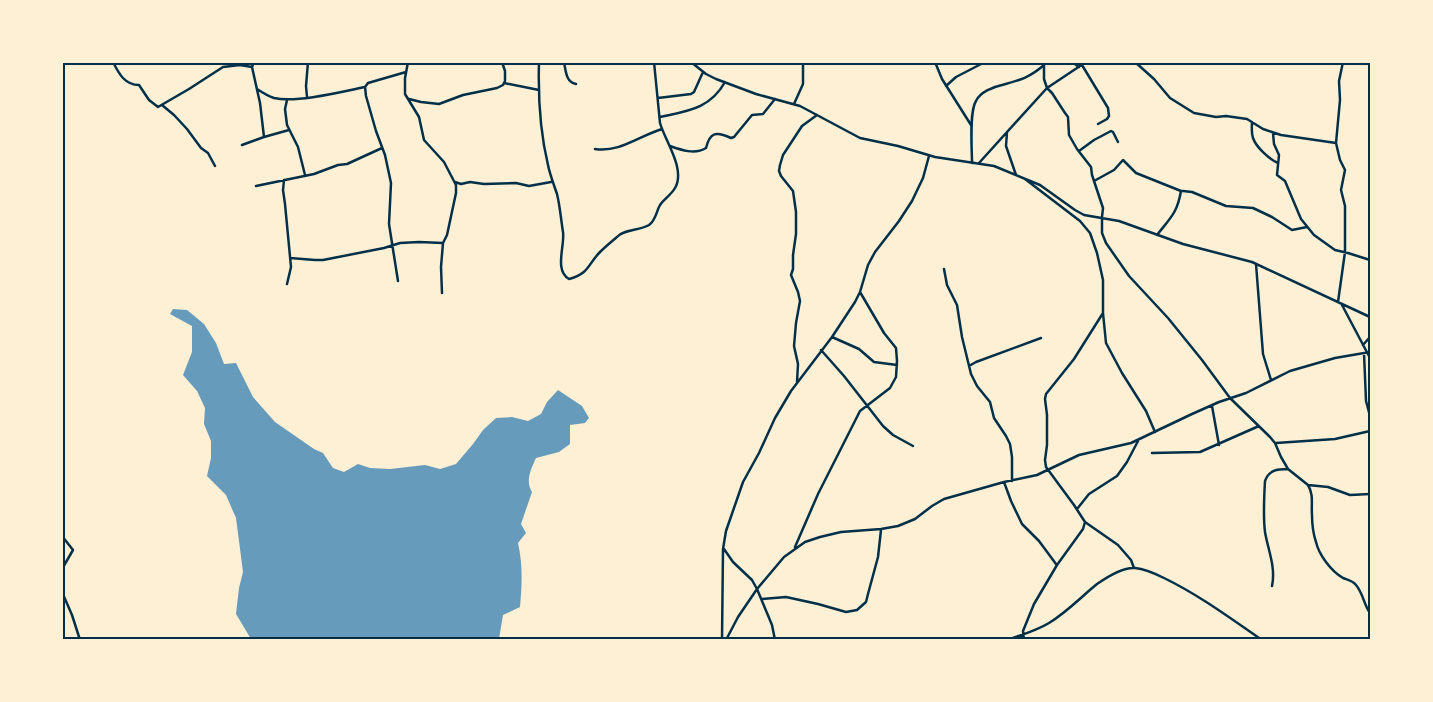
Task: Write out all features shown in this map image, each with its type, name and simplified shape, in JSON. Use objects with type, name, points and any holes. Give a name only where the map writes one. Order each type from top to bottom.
[{"type":"street","points":[[114,62],[125,80],[132,85],[139,85],[149,100],[156,106],[162,105],[224,66],[240,65],[252,67]]},
{"type":"street","points":[[254,62],[252,67],[260,104],[264,136]]},
{"type":"street","points":[[307,98],[308,62]]},
{"type":"street","points":[[408,62],[405,92],[420,117],[424,140],[441,158],[455,182],[456,193],[443,243],[441,267],[442,293]]},
{"type":"street","points":[[502,62],[505,71],[504,83]]},
{"type":"street","points":[[539,62],[543,139],[558,202],[563,235],[562,267],[565,276],[569,279],[585,271],[598,254],[617,236],[643,228],[654,220],[661,204],[676,185],[678,177],[677,166],[662,129],[654,62]]},
{"type":"street","points":[[564,62],[568,80],[576,84]]},
{"type":"street","points":[[691,62],[703,72],[725,82],[756,94],[794,104],[860,138],[929,156],[994,166],[1040,185],[1080,213],[1119,221],[1183,244],[1237,257],[1370,317]]},
{"type":"street","points":[[794,104],[803,84],[803,62]]},
{"type":"street","points":[[946,86],[956,77],[985,62]]},
{"type":"street","points":[[1072,62],[1081,66],[1108,108],[1108,119],[1098,124]]},
{"type":"street","points":[[978,163],[1046,88],[1086,62]]},
{"type":"street","points":[[1135,62],[1154,79],[1170,98],[1194,113],[1216,117],[1228,116],[1248,119],[1260,128],[1273,133],[1336,143]]},
{"type":"street","points":[[1343,62],[1339,81],[1340,100],[1336,143],[1340,160],[1346,170],[1341,189],[1345,208],[1345,252],[1340,303],[1370,358]]},
{"type":"street","points":[[935,63],[942,79],[971,127]]},
{"type":"street","points":[[1044,64],[1046,88],[1052,93],[1068,117],[1069,135],[1091,166],[1103,206],[1103,238],[1129,276],[1168,318],[1230,398],[1275,443],[1288,469],[1308,485],[1313,498],[1313,526],[1319,550],[1338,574],[1358,586],[1370,613]]},
{"type":"street","points":[[972,163],[971,127],[976,100],[980,95],[993,88],[1024,79],[1035,73],[1044,64]]},
{"type":"street","points":[[257,88],[274,98],[287,100],[307,98],[365,87],[368,83],[406,72]]},
{"type":"street","points":[[658,98],[692,94],[703,72]]},
{"type":"street","points":[[660,117],[702,106],[716,96],[725,82]]},
{"type":"street","points":[[408,98],[433,105],[463,95],[497,88],[504,83],[539,90]]},
{"type":"street","points":[[365,87],[372,120],[391,183],[389,224],[398,281]]},
{"type":"street","points":[[670,146],[699,151],[706,148],[709,138],[713,135],[720,134],[730,138],[734,137],[752,115],[763,114],[775,99]]},
{"type":"street","points":[[287,100],[285,115],[289,130],[298,147],[306,175]]},
{"type":"street","points":[[162,105],[183,124],[201,148],[210,156],[215,166]]},
{"type":"street","points":[[797,382],[798,364],[794,346],[795,327],[800,301],[791,275],[796,234],[796,212],[793,191],[779,171],[783,155],[802,126],[817,115]]},
{"type":"street","points":[[1252,122],[1255,142],[1269,158],[1278,164]]},
{"type":"street","points":[[595,149],[615,148],[662,129]]},
{"type":"street","points":[[242,144],[289,130]]},
{"type":"street","points":[[1008,131],[1006,146],[1016,175]]},
{"type":"street","points":[[1079,151],[1111,131],[1118,142]]},
{"type":"street","points":[[1273,133],[1274,145],[1279,155],[1278,176],[1285,181],[1294,205],[1307,227],[1326,245],[1335,250],[1370,260]]},
{"type":"street","points":[[256,186],[347,164],[382,148]]},
{"type":"street","points":[[722,640],[723,549],[726,531],[743,482],[775,418],[797,382],[849,312],[860,292],[868,265],[912,200],[923,178],[929,156]]},
{"type":"street","points":[[1094,181],[1114,170],[1123,160],[1136,173],[1181,191],[1192,192],[1226,206],[1253,208],[1292,230],[1307,227]]},
{"type":"street","points":[[1023,177],[1080,221],[1090,233],[1103,280],[1103,313],[1108,349],[1146,411],[1155,432]]},
{"type":"street","points":[[284,180],[283,190],[290,258],[287,284]]},
{"type":"street","points":[[455,182],[461,184],[470,182],[484,184],[511,183],[529,186],[552,182]]},
{"type":"street","points":[[1157,236],[1178,206],[1181,191]]},
{"type":"street","points":[[290,258],[323,260],[413,242],[443,243]]},
{"type":"street","points":[[1256,264],[1263,354],[1271,380]]},
{"type":"street","points":[[944,269],[947,285],[957,305],[960,330],[974,380],[990,402],[994,418],[1008,440],[1012,457],[1012,481]]},
{"type":"street","points":[[794,548],[818,494],[860,411],[892,386],[896,377],[897,352],[895,346],[884,333],[860,292]]},
{"type":"street","points":[[1103,313],[1074,359],[1046,394],[1047,445],[1045,460],[1048,471],[1085,522],[1118,545],[1131,560],[1134,568]]},
{"type":"street","points":[[832,337],[859,350],[874,362],[897,365]]},
{"type":"street","points":[[1363,345],[1370,337]]},
{"type":"street","points":[[969,366],[1041,338]]},
{"type":"street","points":[[821,350],[868,405],[888,432],[914,446]]},
{"type":"street","points":[[726,640],[738,617],[757,589],[784,557],[794,548],[811,539],[831,534],[858,530],[881,530],[898,526],[911,521],[944,499],[1048,471],[1079,455],[1122,446],[1230,398],[1246,393],[1283,374],[1334,358],[1367,352]]},
{"type":"street","points":[[1367,352],[1366,402],[1370,416]]},
{"type":"street","points":[[1212,406],[1219,445]]},
{"type":"street","points":[[1152,453],[1198,452],[1219,445],[1260,426]]},
{"type":"street","points":[[1275,443],[1336,440],[1370,431]]},
{"type":"street","points":[[1077,509],[1089,494],[1117,476],[1139,440]]},
{"type":"street","points":[[1272,586],[1274,576],[1265,531],[1265,481],[1266,476],[1275,470],[1288,469]]},
{"type":"street","points":[[1004,482],[1022,524],[1039,541],[1057,565]]},
{"type":"street","points":[[1308,485],[1328,487],[1350,495],[1370,494]]},
{"type":"street","points":[[1024,640],[1023,634],[1034,604],[1057,565],[1081,532],[1085,522]]},
{"type":"street","points":[[762,599],[786,597],[846,612],[857,610],[866,602],[878,557],[881,530]]},
{"type":"street","points":[[62,536],[73,550],[62,569]]},
{"type":"street","points":[[723,549],[733,562],[752,580],[772,625],[775,640]]},
{"type":"street","points":[[1006,640],[1049,623],[1098,584],[1114,574],[1134,568],[1156,574],[1180,586],[1230,617],[1262,640]]},
{"type":"street","points":[[62,592],[80,640]]},
{"type":"water","points":[[173,309],[187,310],[204,324],[216,343],[224,364],[236,363],[253,397],[275,422],[314,449],[323,453],[333,468],[344,472],[358,464],[370,468],[390,469],[425,465],[440,469],[456,464],[483,430],[496,418],[512,417],[528,421],[541,414],[547,402],[558,390],[582,406],[589,418],[585,423],[570,425],[570,444],[559,452],[536,458],[531,471],[529,484],[532,492],[521,524],[526,533],[518,543],[522,575],[520,607],[503,615],[499,639],[251,639],[236,614],[243,572],[236,518],[226,495],[207,476],[211,458],[211,441],[204,424],[205,408],[197,391],[183,375],[192,352],[192,326],[170,314]]}]
